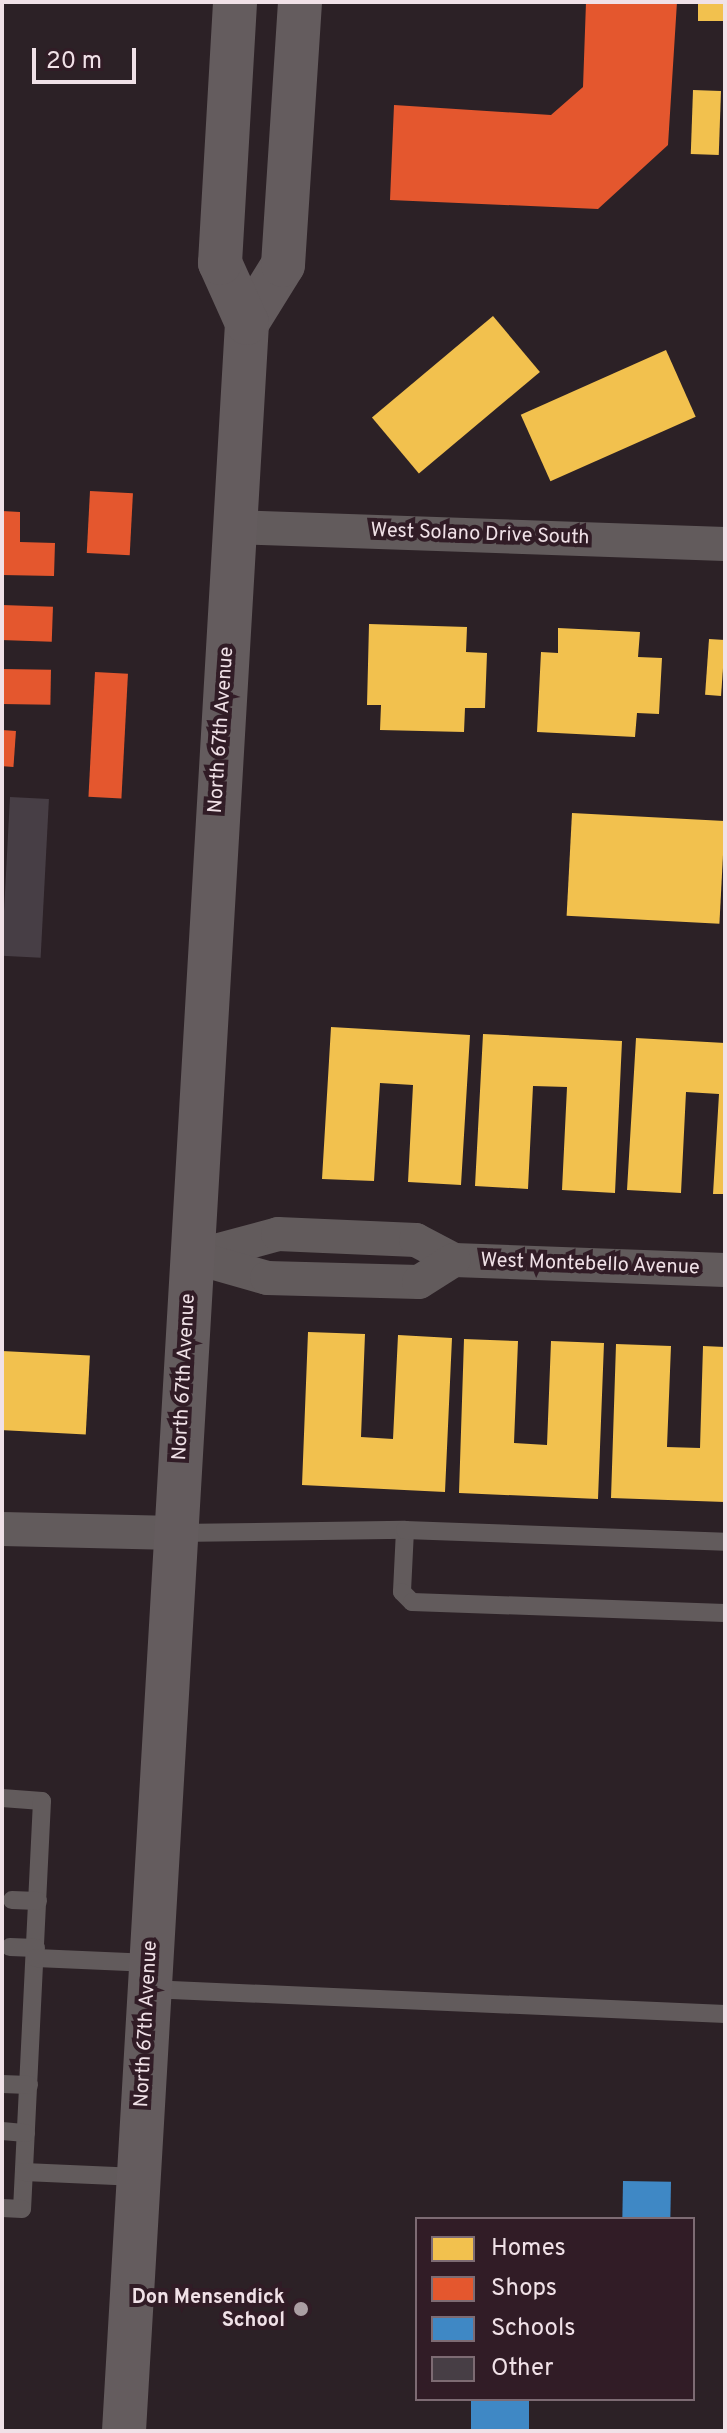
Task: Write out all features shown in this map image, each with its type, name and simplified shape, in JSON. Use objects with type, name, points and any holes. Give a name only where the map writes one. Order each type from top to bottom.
[{"type":"main road","name":"North 67th Avenue","points":[[124,2431],[247,323],[220,263],[235,2]]},
{"type":"main road","name":"North 67th Avenue","points":[[247,323],[283,265],[300,2]]},
{"type":"street","name":"West Solano Drive South","points":[[235,527],[725,544]]},
{"type":"street","name":"West Montebello Avenue","points":[[193,1257],[265,1234],[416,1240],[454,1260],[725,1270]]},
{"type":"street","points":[[2,1529],[176,1533]]},
{"type":"lane","points":[[176,1533],[405,1530],[725,1542]]},
{"type":"lane","points":[[405,1530],[402,1592],[412,1602],[725,1613]]},
{"type":"lane","points":[[2,1798],[42,1801],[22,2209],[2,2208]]},
{"type":"lane","points":[[12,1900],[38,1901]]},
{"type":"lane","points":[[10,1947],[150,1976],[725,2014]]},
{"type":"lane","points":[[2,2084],[29,2085]]},
{"type":"lane","points":[[2,2131],[26,2133]]},
{"type":"lane","points":[[24,2172],[138,2177]]},
{"type":"building: Homes","points":[[698,2],[725,2],[725,21],[698,21]]},
{"type":"building: Homes","points":[[693,90],[721,91],[719,155],[691,154]]},
{"type":"building: Homes","points":[[493,316],[540,372],[419,473],[372,418]]},
{"type":"building: Homes","points":[[666,350],[696,417],[550,481],[521,415]]},
{"type":"building: Homes","points":[[369,624],[467,627],[466,652],[487,653],[485,708],[465,708],[464,732],[380,730],[381,705],[367,705]]},
{"type":"building: Homes","points":[[558,628],[640,632],[638,657],[662,658],[659,714],[637,713],[635,737],[537,732],[541,652],[558,653]]},
{"type":"building: Homes","points":[[709,639],[725,640],[721,696],[705,695]]},
{"type":"building: Homes","points":[[572,813],[725,821],[719,924],[567,916]]},
{"type":"building: Homes","points":[[331,1027],[470,1035],[461,1185],[408,1182],[413,1085],[380,1083],[374,1181],[322,1179]]},
{"type":"building: Homes","points":[[483,1034],[622,1041],[615,1193],[562,1190],[567,1087],[533,1086],[528,1189],[475,1186]]},
{"type":"building: Homes","points":[[636,1038],[725,1043],[725,1194],[713,1194],[719,1094],[686,1092],[681,1193],[627,1190]]},
{"type":"building: Homes","points":[[308,1332],[365,1334],[361,1437],[393,1439],[398,1335],[452,1338],[445,1492],[302,1485]]},
{"type":"building: Homes","points":[[464,1339],[518,1341],[514,1443],[547,1445],[551,1341],[604,1343],[598,1499],[459,1493]]},
{"type":"building: Homes","points":[[616,1344],[671,1346],[667,1447],[700,1448],[703,1346],[725,1347],[725,1502],[611,1498]]},
{"type":"building: Homes","points":[[2,1351],[90,1356],[86,1434],[2,1430]]},
{"type":"building: Shops","points":[[586,2],[677,2],[668,145],[598,209],[390,200],[394,105],[551,115],[583,87]]},
{"type":"building: Shops","points":[[90,491],[133,493],[130,555],[87,553]]},
{"type":"building: Shops","points":[[2,511],[20,512],[20,542],[55,543],[54,576],[2,575]]},
{"type":"building: Shops","points":[[2,605],[53,607],[52,642],[2,640]]},
{"type":"building: Shops","points":[[2,669],[51,670],[50,705],[2,704]]},
{"type":"building: Shops","points":[[95,672],[128,674],[121,799],[88,797]]},
{"type":"building: Shops","points":[[2,730],[16,731],[13,767],[2,766]]},
{"type":"building: Schools","points":[[623,2181],[671,2182],[670,2217],[622,2217]]},
{"type":"building: Schools","points":[[471,2401],[529,2401],[529,2431],[471,2431]]},
{"type":"building: Other","points":[[10,797],[49,799],[41,958],[2,956]]},
{"type":"place","name":"Don Mensendick School","points":[[301,2309]]}]
